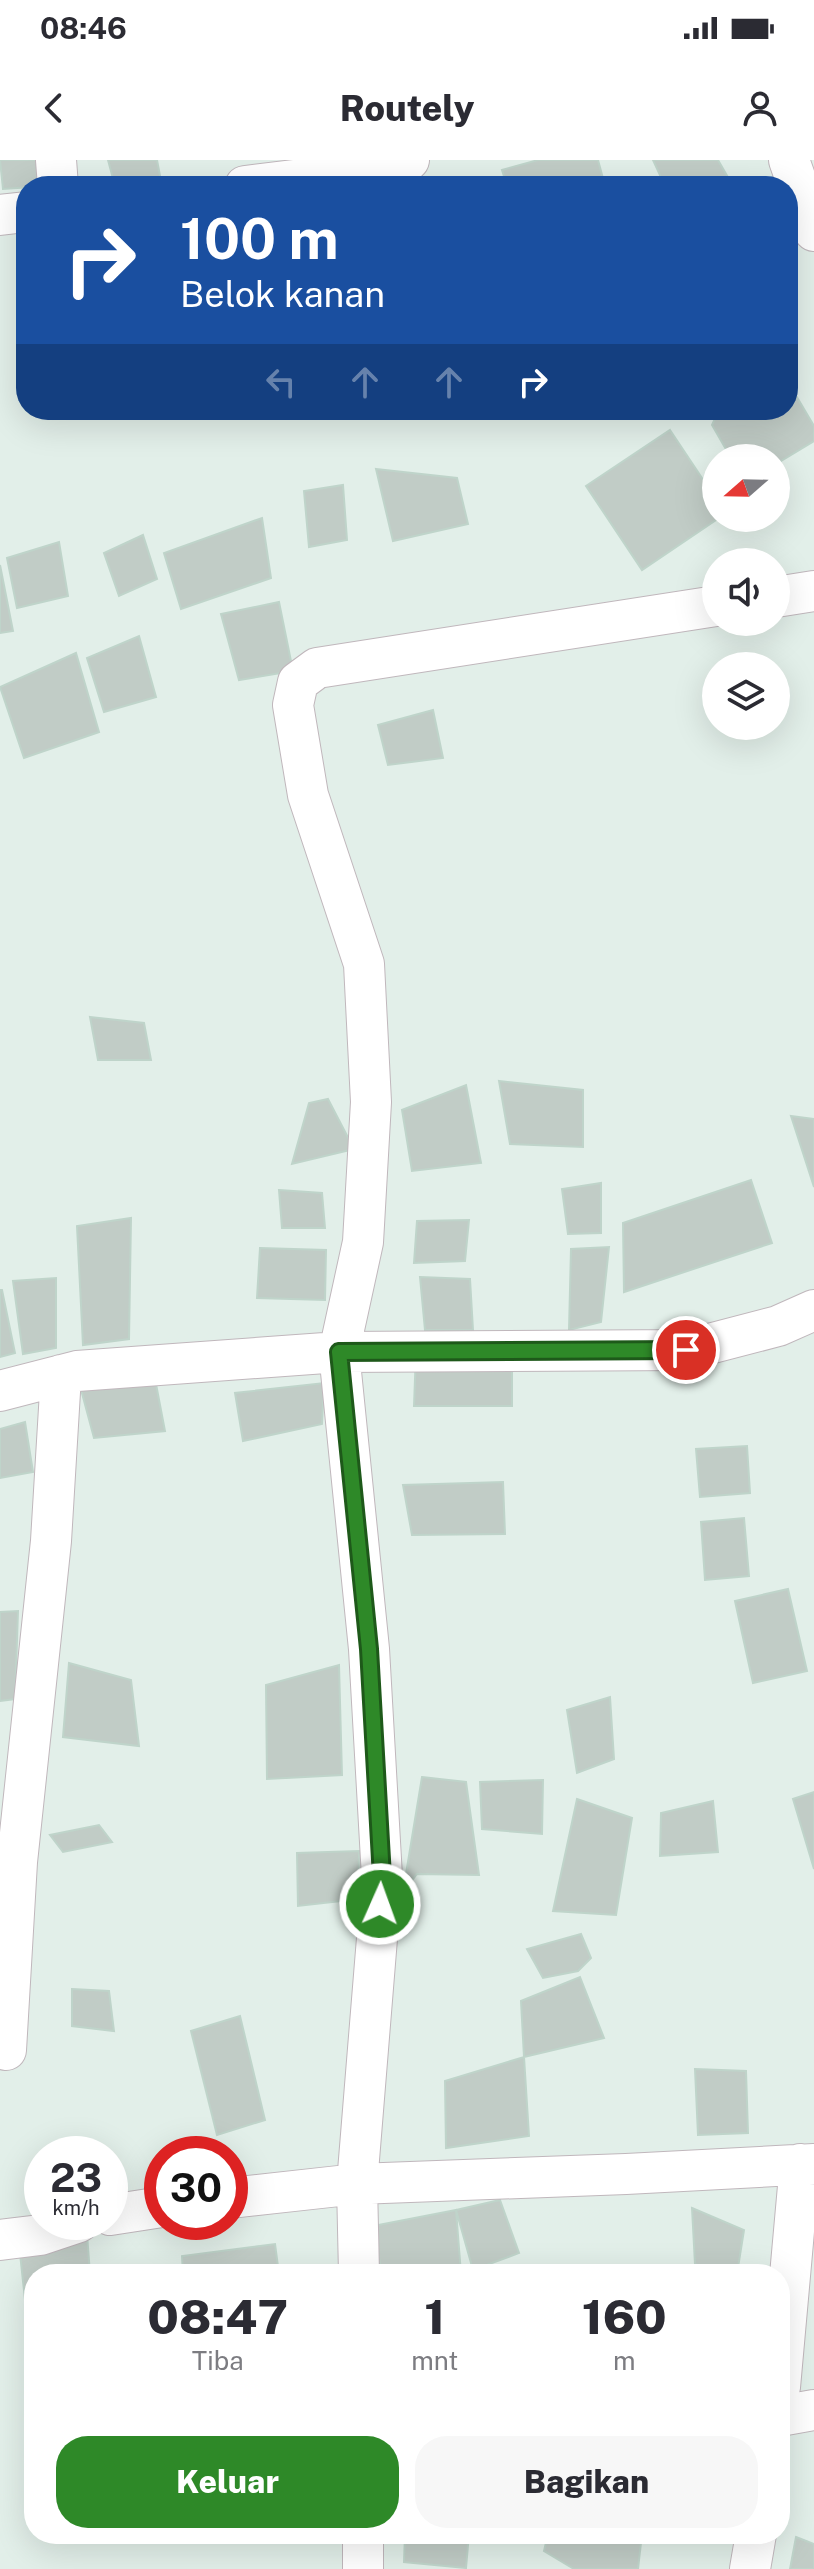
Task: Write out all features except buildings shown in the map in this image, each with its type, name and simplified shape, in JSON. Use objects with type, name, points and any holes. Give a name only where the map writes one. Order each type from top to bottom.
[{"type":"street","points":[[327,176],[409,160]]},
{"type":"street","points":[[798,186],[814,231]]},
{"type":"street","points":[[790,595],[814,591]]},
{"type":"street","points":[[359,2264],[357,2184],[382,1877],[369,1649],[339,1352],[363,1242],[371,1102],[364,964],[308,795],[293,705],[298,682],[317,668],[702,608]]},
{"type":"street","points":[[0,1391],[77,1371],[339,1352],[686,1350],[778,1326],[814,1310]]},
{"type":"street","points":[[6,2050],[17,1862],[51,1541],[61,1375]]},
{"type":"street","points":[[248,2196],[357,2184],[807,2164],[790,2304]]},
{"type":"street","points":[[0,2240],[24,2237]]},
{"type":"street","points":[[790,2414],[814,2410]]},
{"type":"street","points":[[363,2544],[363,2569]]},
{"type":"street","points":[[750,2569],[754,2544]]},
{"type":"route","points":[[380,1904],[382,1877],[369,1649],[339,1352],[686,1350]]}]
